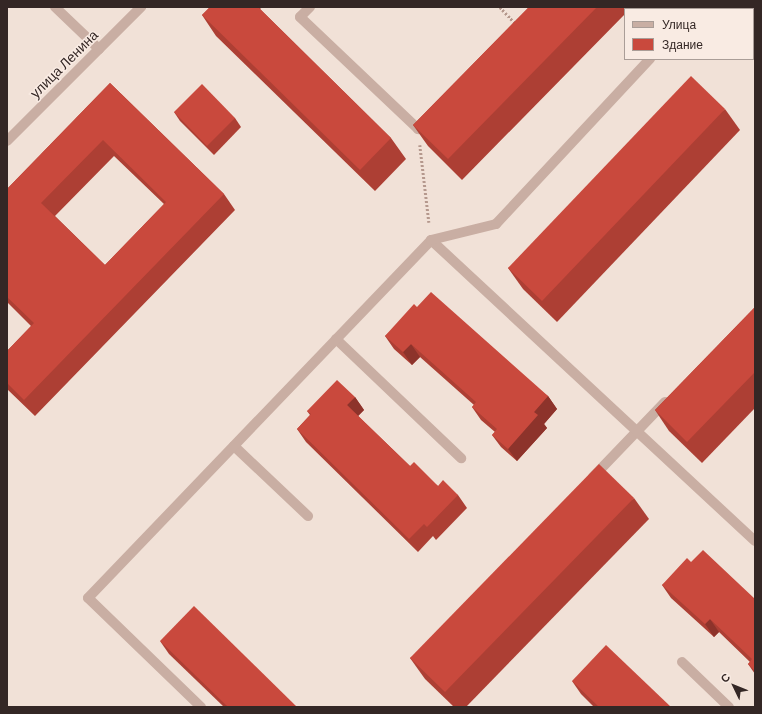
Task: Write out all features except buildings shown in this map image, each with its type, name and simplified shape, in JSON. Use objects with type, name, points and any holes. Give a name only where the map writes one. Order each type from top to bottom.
[{"type":"street","points":[[55,7],[99,49]]},
{"type":"street","name":"улица Ленина","points":[[7,141],[141,7]]},
{"type":"street","points":[[310,7],[300,17],[418,129],[429,118]]},
{"type":"street","points":[[201,707],[88,598],[431,240],[496,224],[649,60]]},
{"type":"street","points":[[431,240],[755,541]]},
{"type":"street","points":[[336,339],[461,458]]},
{"type":"street","points":[[588,482],[674,392]]},
{"type":"street","points":[[234,446],[308,516]]},
{"type":"street","points":[[682,662],[729,707]]},
{"type":"path","points":[[500,7],[517,25]]},
{"type":"path","points":[[418,129],[431,240]]}]
